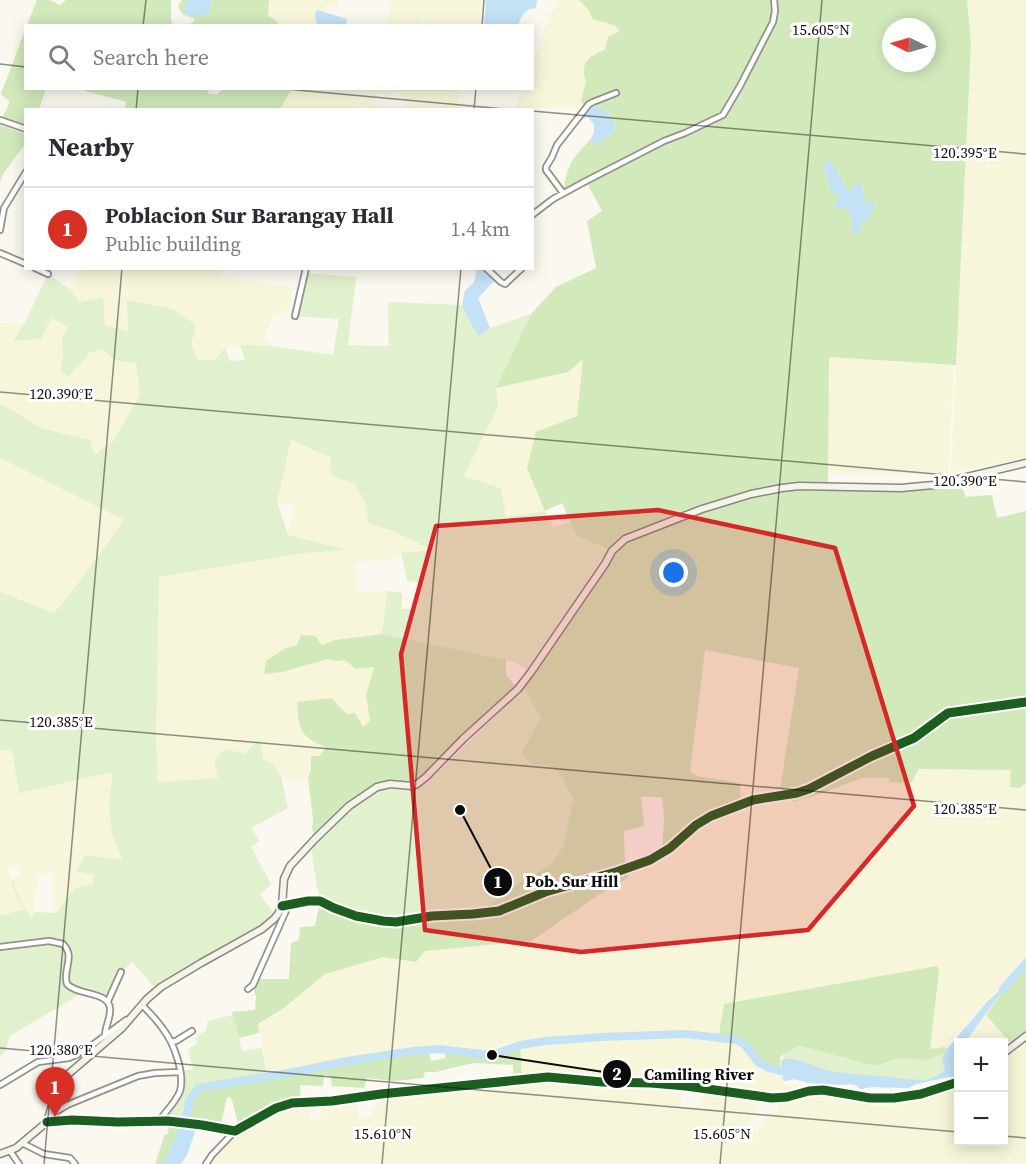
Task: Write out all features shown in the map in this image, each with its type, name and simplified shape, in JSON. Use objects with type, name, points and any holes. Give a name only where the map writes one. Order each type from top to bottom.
[{"type":"main road","points":[[0,1154],[22,1143],[48,1119],[55,1096],[66,1076],[122,1028],[141,1004],[161,987],[261,930],[278,914],[286,905],[284,879],[290,866],[349,806],[377,787],[390,784],[412,786],[417,784],[518,689],[612,551],[625,539],[702,508],[782,488],[922,486],[940,484],[1026,463]]},
{"type":"main road","points":[[1008,1050],[1026,1036]]},
{"type":"main road","points":[[48,1119],[168,1121],[235,1131],[285,1104],[332,1101],[544,1077],[686,1086],[772,1098],[823,1090],[870,1098],[894,1098],[921,1094],[954,1083]]},
{"type":"street","points":[[534,214],[562,193],[664,141],[723,115],[773,22],[774,0]]},
{"type":"street","points":[[562,193],[546,170],[557,145],[589,105],[616,93]]},
{"type":"street","points":[[0,120],[24,128]]},
{"type":"street","points":[[0,230],[4,208],[24,175]]},
{"type":"street","points":[[0,253],[24,263]]},
{"type":"street","points":[[39,270],[48,274]]},
{"type":"street","points":[[295,316],[306,270]]},
{"type":"street","points":[[488,270],[505,284],[520,270]]},
{"type":"street","points":[[248,989],[253,985],[286,905],[314,900],[357,916],[396,922],[432,916],[473,915],[499,911],[545,892],[650,860],[670,848],[696,825],[711,816],[753,800],[809,789],[881,752],[914,738],[948,713],[1026,702]]},
{"type":"street","points":[[0,947],[49,941],[63,944],[68,950],[69,965],[65,976],[67,984],[75,991],[108,1000]]},
{"type":"street","points":[[105,1036],[110,1014],[108,1000],[121,972]]},
{"type":"street","points":[[141,1004],[162,1027],[171,1042],[180,1072],[179,1092],[159,1121]]},
{"type":"street","points":[[0,1085],[38,1062],[65,1059],[79,1054],[131,1017]]},
{"type":"street","points":[[171,1042],[177,1041],[192,1030]]},
{"type":"street","points":[[48,1119],[67,1106],[138,1076],[180,1072]]},
{"type":"street","points":[[206,1164],[235,1131]]},
{"type":"street","points":[[22,1143],[44,1154],[70,1158],[75,1164]]},
{"type":"street","points":[[10,1151],[19,1164]]},
{"type":"highlighted area","points":[[658,510],[835,548],[914,806],[808,930],[581,952],[425,930],[401,654],[436,526]]},
{"type":"shaded area","points":[[269,0],[339,0],[337,7],[326,4],[326,12],[317,10],[317,24],[277,24],[277,21],[268,16]]},
{"type":"shaded area","points":[[392,0],[486,0],[480,12],[481,24],[426,24],[423,15],[418,24],[390,24],[388,17]]},
{"type":"shaded area","points":[[558,0],[579,0],[593,19],[615,26],[620,31],[605,50],[593,54],[581,101],[585,107],[516,108],[523,90],[534,90],[534,60]]},
{"type":"shaded area","points":[[967,0],[1026,0],[1026,458],[951,473],[971,43]]},
{"type":"shaded area","points":[[291,90],[395,90],[391,97],[378,93],[375,104],[385,108],[368,108],[358,103],[356,108],[281,108]]},
{"type":"shaded area","points":[[395,90],[461,90],[458,108],[404,108],[407,104]]},
{"type":"shaded area","points":[[81,270],[226,270],[216,276],[293,288],[288,311],[272,318],[265,336],[272,346],[240,345],[225,348],[215,360],[197,360],[191,343],[104,325],[70,290]]},
{"type":"shaded area","points":[[50,318],[69,325],[62,338],[61,372],[76,369],[84,363],[89,353],[102,349],[115,360],[136,364],[140,395],[113,441],[94,455],[89,440],[41,428],[0,403],[0,323],[24,324],[14,341]]},
{"type":"shaded area","points":[[829,357],[954,365],[948,474],[829,473]]},
{"type":"shaded area","points":[[583,358],[577,416],[527,468],[545,511],[506,517],[501,488],[462,475],[498,407],[496,388],[568,372]]},
{"type":"shaded area","points":[[291,440],[330,457],[354,484],[364,500],[369,524],[391,530],[435,551],[401,553],[394,561],[362,561],[356,564],[357,592],[387,591],[382,634],[335,640],[321,645],[297,645],[282,650],[266,661],[317,662],[328,659],[345,660],[374,667],[366,696],[370,722],[363,727],[331,699],[297,702],[298,724],[309,741],[326,747],[320,756],[311,756],[311,769],[308,777],[294,783],[281,776],[273,764],[263,760],[260,739],[218,778],[158,782],[156,738],[159,577],[304,553],[344,550],[288,535],[294,505],[277,502]]},
{"type":"shaded area","points":[[0,458],[124,520],[54,613],[0,592]]},
{"type":"shaded area","points":[[705,650],[799,668],[779,796],[741,804],[740,783],[697,776],[690,772]]},
{"type":"shaded area","points":[[14,750],[19,793],[113,772],[109,801],[112,834],[122,861],[95,875],[93,884],[68,896],[53,914],[52,872],[37,875],[35,912],[32,918],[14,886],[12,879],[20,875],[17,866],[8,870],[17,898],[25,910],[17,910],[0,916],[0,751]]},
{"type":"shaded area","points":[[919,769],[1011,770],[1010,787],[1026,782],[1026,959],[945,1047],[930,1050],[695,1035],[737,1040],[744,1044],[759,1063],[781,1071],[783,1084],[795,1084],[805,1092],[886,1100],[954,1083],[954,1146],[1008,1146],[1008,1040],[1012,1045],[1026,1036],[1026,1164],[217,1164],[211,1162],[215,1158],[212,1155],[235,1131],[286,1104],[316,1103],[314,1112],[310,1112],[309,1120],[319,1121],[323,1103],[356,1098],[359,1119],[370,1116],[382,1094],[522,1079],[520,1045],[601,1037],[651,1035],[595,1034],[504,1043],[491,1050],[443,1045],[413,1047],[268,1074],[258,1025],[286,1007],[325,974],[385,956],[531,941],[597,896],[639,871],[666,861],[700,831],[724,817],[758,806],[793,802],[862,778],[888,778]],"holes":[[[683,1086],[706,1089],[697,1107],[679,1106]],[[763,1097],[781,1097],[776,1113],[768,1113],[758,1130],[747,1125]]]},
{"type":"shaded area","points":[[986,1015],[1006,1038],[968,1038]]},
{"type":"green space","points":[[37,0],[49,0],[60,5],[66,0],[171,0],[173,24],[27,24]]},
{"type":"green space","points":[[182,0],[269,0],[268,16],[277,21],[277,24],[191,24],[195,19],[182,14],[178,6]]},
{"type":"green space","points":[[579,0],[967,0],[971,43],[956,365],[829,357],[828,486],[897,488],[959,481],[966,497],[992,495],[997,518],[1026,511],[1026,782],[1020,788],[1010,787],[1011,770],[919,769],[911,783],[890,782],[888,778],[862,778],[793,802],[790,794],[779,796],[799,668],[705,650],[690,772],[697,776],[740,783],[741,804],[707,819],[662,854],[664,818],[662,797],[641,797],[644,826],[624,831],[625,869],[629,877],[531,941],[425,951],[416,962],[383,957],[325,974],[284,1008],[258,1024],[259,1033],[239,1038],[232,1012],[255,1010],[256,997],[253,987],[257,979],[289,979],[291,943],[299,940],[300,927],[315,926],[320,901],[345,912],[383,921],[453,915],[485,907],[552,864],[564,845],[573,798],[559,773],[550,766],[533,765],[522,753],[541,718],[524,688],[524,681],[612,551],[577,536],[562,503],[545,511],[527,468],[536,432],[577,416],[583,359],[568,372],[496,388],[531,314],[556,287],[596,268],[587,221],[602,211],[586,181],[563,193],[568,169],[578,152],[590,140],[595,145],[615,131],[609,113],[594,106],[585,107],[581,101],[586,81],[584,70],[587,61],[605,50],[608,37],[620,31],[615,26],[593,19]]},
{"type":"green space","points":[[24,33],[24,90],[46,90],[39,108],[24,108],[24,129],[1,120],[10,102],[1,94]]},
{"type":"green space","points":[[83,90],[207,90],[209,94],[217,94],[223,90],[291,90],[281,108],[125,108],[126,102]]},
{"type":"green space","points":[[0,125],[24,134],[24,145],[3,174],[0,182]]},
{"type":"green space","points":[[305,273],[356,277],[348,345],[389,346],[388,302],[462,305],[479,336],[490,328],[531,314],[496,388],[498,407],[464,476],[501,488],[506,517],[545,511],[553,527],[571,522],[577,536],[612,551],[531,672],[515,662],[382,634],[387,591],[402,593],[402,609],[417,609],[420,583],[407,581],[401,553],[433,550],[391,530],[369,524],[364,500],[354,484],[331,475],[330,457],[291,440],[277,502],[288,535],[347,550],[304,553],[159,577],[156,738],[158,782],[218,778],[215,760],[218,755],[227,749],[244,754],[260,739],[263,759],[273,764],[281,776],[288,808],[251,828],[260,841],[251,847],[271,884],[260,895],[276,916],[261,930],[157,991],[132,961],[120,974],[108,1001],[82,993],[10,1036],[5,1052],[0,1056],[0,916],[25,910],[17,898],[11,880],[31,917],[35,912],[56,913],[75,888],[93,884],[94,875],[76,871],[85,855],[122,860],[112,834],[109,801],[113,772],[19,793],[12,751],[0,750],[0,592],[54,613],[124,520],[0,458],[0,403],[41,428],[90,440],[94,455],[113,441],[140,395],[136,364],[115,360],[102,349],[89,353],[68,377],[61,372],[62,338],[68,327],[51,318],[41,339],[13,341],[24,324],[48,274],[70,290],[80,302],[103,297],[105,325],[128,331],[127,300],[173,309],[196,325],[191,343],[197,360],[215,360],[225,348],[230,361],[245,360],[240,345],[272,346],[333,355],[339,319],[295,316]]},
{"type":"green space","points":[[382,634],[506,660],[506,675],[518,689],[416,785],[390,784],[364,794],[315,839],[308,778],[311,756],[320,756],[326,747],[310,740],[302,731],[297,702],[331,698],[347,714],[355,713],[363,727],[370,721],[366,696],[374,667],[356,669],[345,660],[328,659],[282,672],[264,674],[266,661],[284,649],[297,645],[301,635],[315,636],[322,645],[335,640]]},
{"type":"green space","points":[[524,688],[541,718],[533,765],[550,766],[559,773],[573,798],[564,845],[552,864],[485,907],[460,911],[432,911],[408,918],[383,918],[347,910],[319,896],[311,844],[359,802],[383,788],[414,789],[428,782]]},
{"type":"green space","points":[[1026,963],[1026,1036],[1012,1045],[986,1015],[1009,982]]},
{"type":"green space","points":[[937,966],[939,971],[930,1049],[945,1047],[946,1050],[933,1058],[898,1059],[874,1066],[801,1046],[780,1057],[781,1071],[758,1062],[744,1044],[737,1040],[686,1034],[719,1034],[724,1004]]},
{"type":"green space","points":[[1009,982],[968,1038],[956,1038],[987,1002]]},
{"type":"green space","points":[[233,1015],[242,1051],[262,1048],[267,1077],[201,1088],[185,1123],[159,1121],[179,1092],[180,1072],[193,1069],[188,1049],[198,1043],[195,1038],[206,1030],[208,1021]]},
{"type":"green space","points":[[954,1041],[954,1077],[916,1084],[908,1088],[860,1089],[850,1084],[783,1080],[783,1057],[789,1050],[801,1046],[874,1066],[898,1059],[933,1058],[946,1050]]},
{"type":"green space","points":[[520,1045],[522,1079],[498,1082],[501,1076],[513,1076],[513,1065],[473,1063],[436,1072],[425,1072],[423,1078],[396,1081],[367,1078],[364,1088],[332,1086],[331,1076],[324,1075],[323,1086],[300,1085],[301,1102],[285,1104],[239,1128],[230,1097],[227,1098],[220,1128],[185,1123],[189,1101],[199,1088],[395,1053],[429,1050],[431,1061],[445,1058],[445,1050],[492,1055]]},
{"type":"green space","points":[[169,1121],[181,1124],[164,1164],[155,1164],[165,1134],[168,1134]]},
{"type":"water","points":[[211,0],[209,14],[195,16],[184,13],[185,1]]},
{"type":"water","points":[[486,0],[537,0],[536,8],[526,11],[518,24],[484,24]]},
{"type":"water","points":[[317,10],[347,19],[346,24],[317,24],[315,13]]},
{"type":"water","points":[[590,105],[601,108],[611,116],[615,131],[595,145],[590,140],[594,132],[594,124],[587,117],[581,120],[581,116]]},
{"type":"water","points":[[826,160],[833,164],[848,191],[853,189],[858,181],[863,190],[863,201],[868,203],[874,200],[869,220],[857,233],[852,233],[851,219],[846,209],[844,207],[834,208],[839,196],[830,189],[824,169]]},
{"type":"water","points":[[477,270],[483,270],[495,280],[478,298],[490,328],[479,336],[462,305],[465,291],[474,282]]},
{"type":"water","points":[[1009,982],[968,1038],[956,1038],[987,1002]]},
{"type":"water","points":[[954,1041],[954,1077],[916,1084],[908,1088],[860,1089],[850,1084],[783,1080],[781,1060],[787,1059],[799,1060],[826,1070],[926,1080],[944,1071],[942,1061],[946,1050]]},
{"type":"water","points":[[181,1124],[197,1127],[187,1155],[181,1164],[164,1164]]},
{"type":"waterway","points":[[1003,989],[1026,963]]},
{"type":"waterway","points":[[185,1129],[189,1101],[199,1088],[413,1051],[439,1049],[492,1055],[520,1045],[546,1041],[686,1034],[737,1040],[744,1044],[758,1062],[781,1071]]},
{"type":"cycle path","points":[[282,906],[320,901],[356,916],[396,922],[432,916],[499,911],[545,892],[650,860],[670,848],[696,825],[711,816],[753,800],[809,789],[872,756],[914,738],[948,713],[1026,702]]},
{"type":"cycle path","points":[[47,1122],[168,1121],[235,1131],[276,1108],[292,1103],[332,1101],[548,1077],[686,1086],[772,1098],[823,1090],[870,1098],[894,1098],[921,1094],[954,1083]]},
{"type":"place","name":"Pob. Sur Hill","points":[[460,810]]},
{"type":"place","name":"Camiling River","points":[[492,1055]]},
{"type":"place","name":"Poblacion Sur Barangay Hall","points":[[55,1117]]}]
